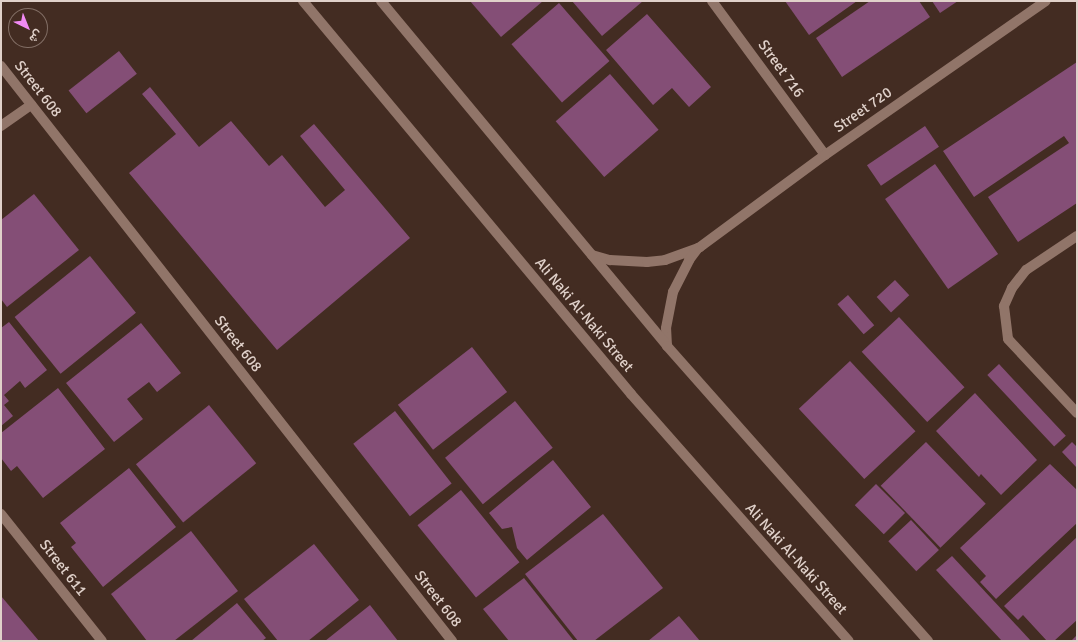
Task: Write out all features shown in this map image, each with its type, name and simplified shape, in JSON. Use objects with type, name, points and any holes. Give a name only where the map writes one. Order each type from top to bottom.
[{"type":"street","name":"Ali Naki Al-Naki Street","points":[[303,1],[631,394],[849,641]]},
{"type":"street","points":[[381,1],[667,346],[928,641]]},
{"type":"street","name":"Street 716","points":[[712,1],[825,155]]},
{"type":"street","name":"Street 720","points":[[592,255],[610,260],[647,262],[665,260],[700,246],[825,155],[1046,1]]},
{"type":"street","name":"Street 608","points":[[1,66],[452,641]]},
{"type":"street","points":[[1,126],[31,105]]},
{"type":"street","points":[[1077,236],[1026,270],[1012,288],[1004,306],[1008,339],[1077,413]]},
{"type":"street","name":"Street 720","points":[[667,346],[666,328],[673,292],[689,260],[700,246]]},
{"type":"street","name":"Street 611","points":[[1,514],[102,641]]},
{"type":"building","points":[[470,1],[543,1],[501,37]]},
{"type":"building","points":[[572,1],[643,1],[602,36]]},
{"type":"building","points":[[785,1],[857,1],[809,35]]},
{"type":"building","points":[[870,1],[919,1],[930,17],[842,77],[816,38]]},
{"type":"building","points":[[932,1],[958,1],[940,13]]},
{"type":"building","points":[[559,3],[610,61],[562,102],[511,44]]},
{"type":"building","points":[[647,14],[711,87],[689,107],[672,88],[653,105],[606,50]]},
{"type":"building","points":[[119,51],[137,74],[86,113],[69,90]]},
{"type":"building","points":[[1077,62],[1077,203],[1018,242],[988,197],[1069,143],[1064,136],[974,197],[943,151]]},
{"type":"building","points":[[610,74],[659,130],[604,177],[556,121]]},
{"type":"building","points":[[150,87],[199,147],[231,121],[269,166],[282,155],[325,207],[345,190],[300,136],[314,124],[410,238],[277,350],[129,173],[176,134],[142,94]]},
{"type":"building","points":[[925,126],[939,147],[881,186],[867,165]]},
{"type":"building","points":[[935,164],[998,254],[948,289],[885,199]]},
{"type":"building","points":[[34,194],[79,250],[7,307],[1,299],[1,220]]},
{"type":"building","points":[[90,256],[136,313],[61,374],[15,317]]},
{"type":"building","points":[[895,280],[909,295],[891,312],[877,297]]},
{"type":"building","points":[[848,295],[874,325],[864,334],[837,304]]},
{"type":"building","points":[[899,317],[964,387],[927,422],[862,352]]},
{"type":"building","points":[[9,322],[47,370],[25,388],[20,381],[4,395],[9,401],[4,405],[13,416],[1,426],[1,328]]},
{"type":"building","points":[[141,323],[181,373],[157,392],[149,382],[127,399],[143,419],[114,442],[66,383]]},
{"type":"building","points":[[472,347],[507,392],[433,450],[398,405]]},
{"type":"building","points":[[850,361],[915,431],[864,479],[799,409]]},
{"type":"building","points":[[999,364],[1066,436],[1054,447],[987,375]]},
{"type":"building","points":[[58,388],[105,449],[43,498],[17,466],[11,471],[1,458],[1,433]]},
{"type":"building","points":[[975,393],[1037,460],[1001,495],[981,474],[979,477],[936,431]]},
{"type":"building","points":[[515,401],[553,448],[483,504],[445,458]]},
{"type":"building","points":[[209,405],[256,463],[183,522],[136,464]]},
{"type":"building","points":[[395,411],[452,483],[410,516],[353,444]]},
{"type":"building","points":[[926,442],[986,504],[940,548],[881,486]]},
{"type":"building","points":[[1072,442],[1077,447],[1077,468],[1062,452]]},
{"type":"building","points":[[553,460],[591,507],[527,560],[517,548],[512,527],[502,529],[489,513]]},
{"type":"building","points":[[1050,464],[1077,490],[1077,523],[996,599],[980,582],[986,576],[960,548]]},
{"type":"building","points":[[129,468],[176,527],[103,587],[71,547],[76,543],[60,523]]},
{"type":"building","points":[[876,484],[905,513],[884,534],[855,505]]},
{"type":"building","points":[[461,490],[520,562],[476,598],[417,525]]},
{"type":"building","points":[[603,514],[663,588],[594,641],[578,641],[525,574]]},
{"type":"building","points":[[911,520],[939,550],[916,571],[888,541]]},
{"type":"building","points":[[191,531],[238,591],[174,641],[147,641],[111,594]]},
{"type":"building","points":[[1077,537],[1077,620],[1054,641],[1047,641],[1023,615],[1018,620],[1004,606]]},
{"type":"building","points":[[314,544],[359,600],[308,641],[278,641],[244,599]]},
{"type":"building","points":[[952,556],[1031,641],[1002,641],[936,570]]},
{"type":"building","points":[[524,578],[574,641],[509,641],[483,609]]},
{"type":"building","points":[[1,596],[39,641],[1,641]]},
{"type":"building","points":[[237,603],[266,638],[262,641],[191,641]]},
{"type":"building","points":[[370,605],[398,641],[325,641]]},
{"type":"building","points":[[679,616],[700,641],[648,641]]},
{"type":"building","points":[[1077,635],[1077,641],[1071,641]]}]
